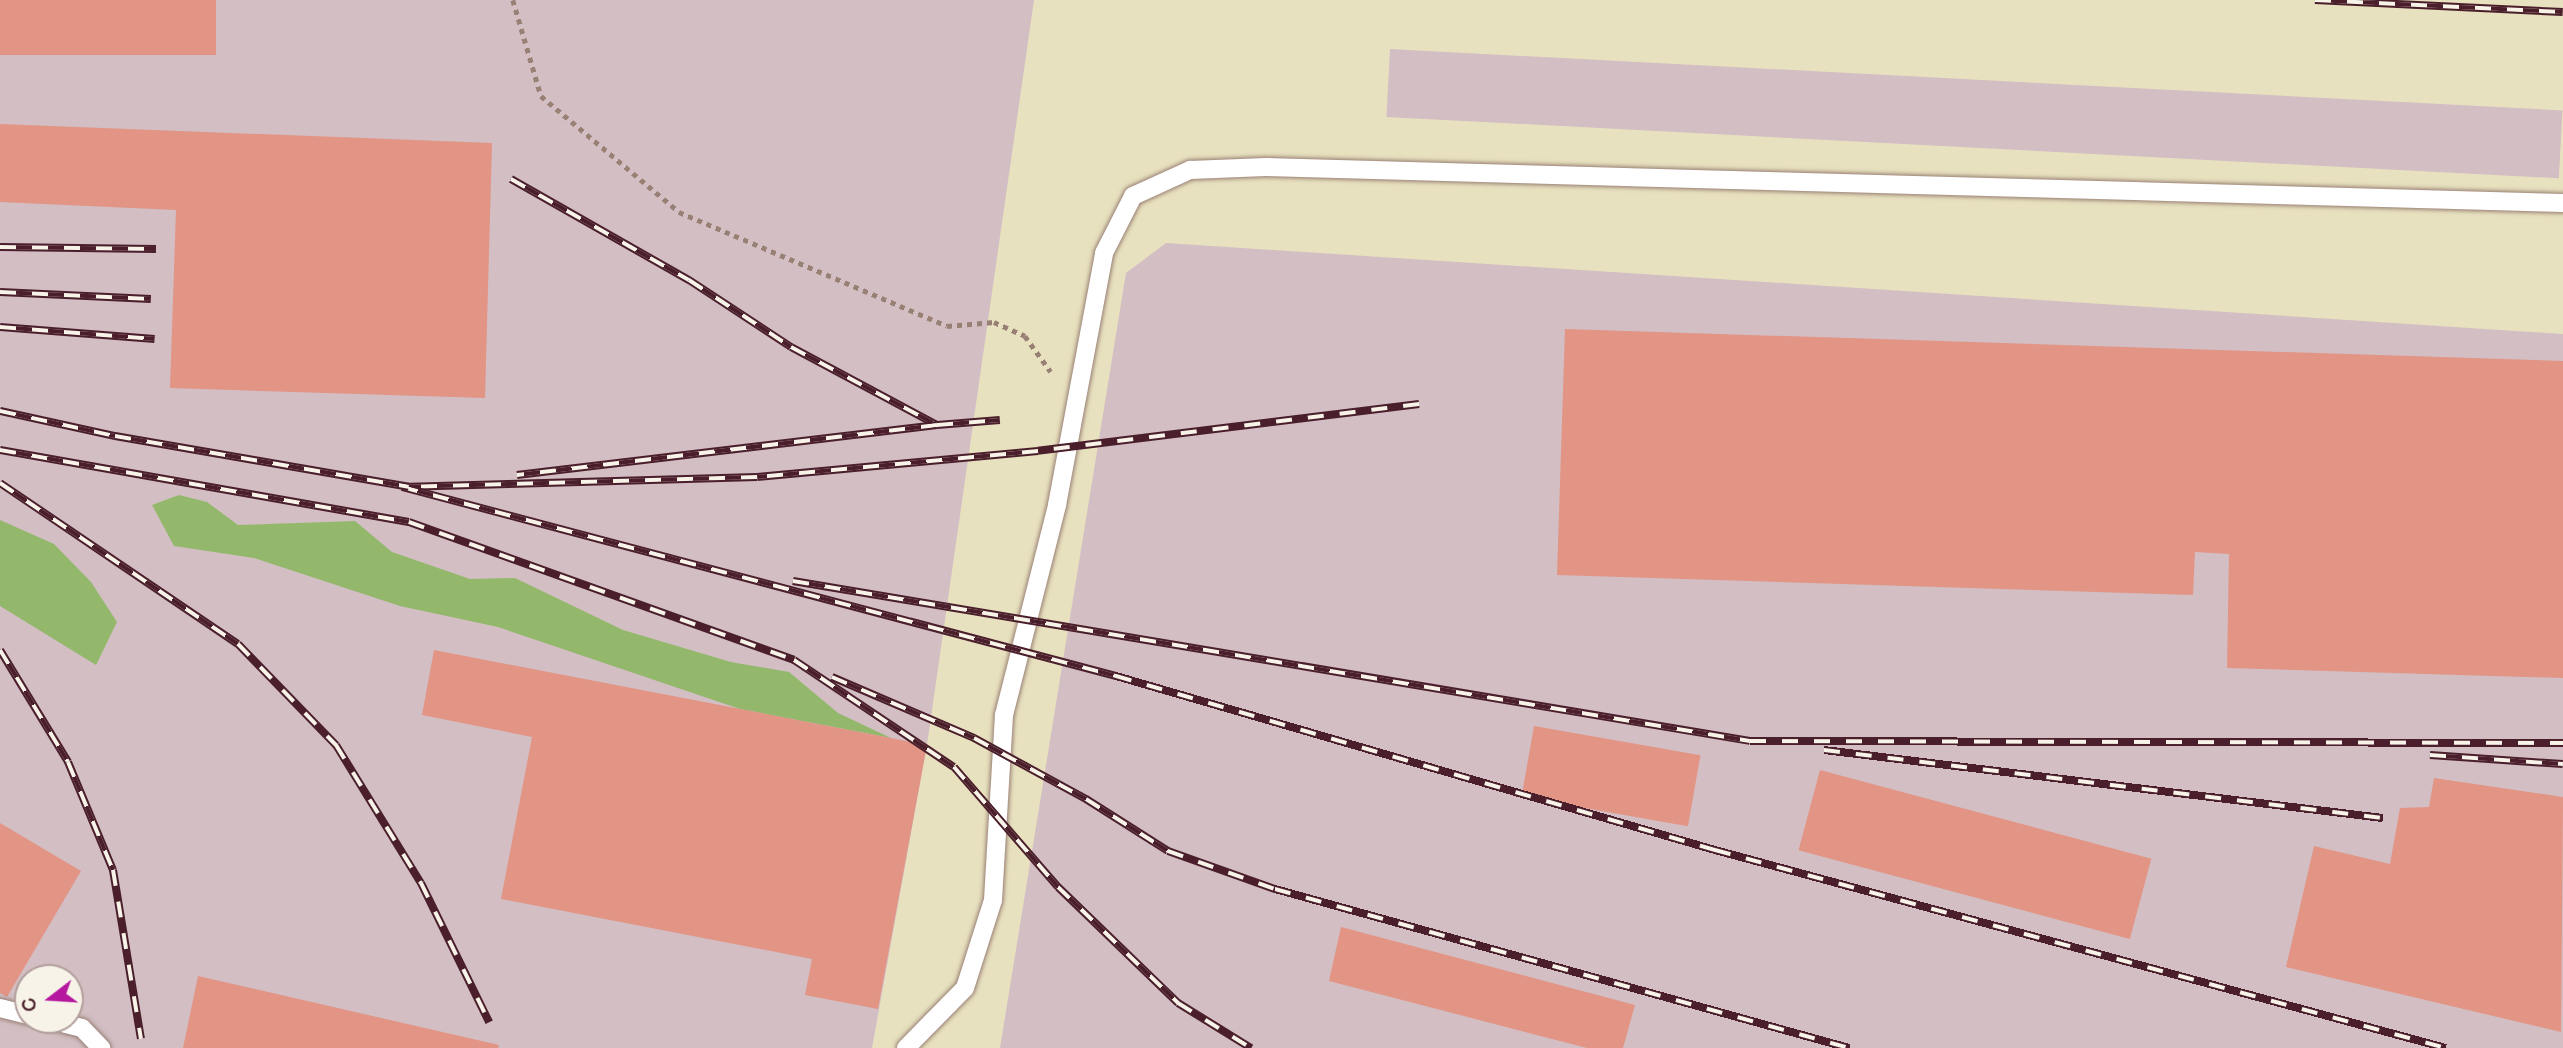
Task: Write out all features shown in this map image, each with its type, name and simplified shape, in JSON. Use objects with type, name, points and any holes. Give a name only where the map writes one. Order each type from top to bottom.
[{"type":"lane","points":[[906,1048],[965,988],[993,901],[1004,715],[1056,505],[1104,253],[1133,196],[1190,170],[1266,167],[2563,203]]},
{"type":"lane","points":[[84,1030],[101,1048]]},
{"type":"path","points":[[513,0],[541,96],[679,212],[947,326],[994,321],[1026,336],[1049,371],[1079,388]]},
{"type":"shaded area","points":[[0,0],[1034,0],[927,745],[872,1048],[0,1048]]},
{"type":"shaded area","points":[[1390,49],[2562,110],[2559,178],[1386,117]]},
{"type":"shaded area","points":[[1166,243],[2563,334],[2563,1048],[1000,1048],[1126,273]]},
{"type":"green space","points":[[179,495],[207,502],[238,525],[355,521],[392,552],[470,579],[515,578],[623,630],[731,662],[789,672],[838,713],[891,738],[740,709],[498,627],[400,606],[254,558],[174,546],[152,505]]},
{"type":"green space","points":[[0,520],[54,544],[91,582],[117,622],[96,665],[0,606]]},
{"type":"building","points":[[0,0],[216,0],[216,55],[0,55]]},
{"type":"building","points":[[0,124],[492,143],[485,398],[170,388],[176,210],[0,202]]},
{"type":"building","points":[[1565,329],[2563,361],[2563,678],[2227,668],[2229,554],[2195,552],[2193,595],[1557,575]]},
{"type":"building","points":[[434,650],[927,745],[878,1009],[805,995],[812,959],[501,899],[532,737],[422,715]]},
{"type":"building","points":[[1534,726],[1700,755],[1688,826],[1521,797]]},
{"type":"building","points":[[1820,770],[2151,859],[2130,939],[1799,850]]},
{"type":"building","points":[[2434,778],[2563,797],[2561,1032],[2286,967],[2314,846],[2390,864],[2400,808],[2429,807]]},
{"type":"building","points":[[0,823],[81,871],[26,964],[14,964],[14,985],[7,997],[0,993]]},
{"type":"building","points":[[1341,927],[1635,1005],[1623,1048],[1587,1048],[1329,981]]},
{"type":"building","points":[[198,976],[499,1045],[498,1048],[183,1048]]},
{"type":"railway","points":[[2315,0],[2563,12]]},
{"type":"railway","points":[[511,179],[689,280],[791,347],[937,425],[517,475]]},
{"type":"railway","points":[[0,247],[156,249]]},
{"type":"railway","points":[[0,292],[151,299]]},
{"type":"railway","points":[[0,327],[155,339]]},
{"type":"railway","points":[[1419,404],[1038,451],[757,477],[402,487],[1116,676],[1715,850],[2446,1048]]},
{"type":"railway","points":[[0,411],[115,436],[409,487]]},
{"type":"railway","points":[[937,425],[1000,420]]},
{"type":"railway","points":[[0,450],[409,522],[794,660],[954,767],[1058,887],[1178,1003],[1251,1048]]},
{"type":"railway","points":[[0,483],[238,644],[336,745],[421,883],[489,1022]]},
{"type":"railway","points":[[793,581],[1750,741],[2563,743]]},
{"type":"railway","points":[[0,650],[68,762],[113,870],[141,1039]]},
{"type":"railway","points":[[832,677],[974,738],[1086,799],[1168,851],[1275,889],[1849,1048]]},
{"type":"railway","points":[[1824,750],[2383,818]]},
{"type":"railway","points":[[2430,755],[2563,764]]}]
